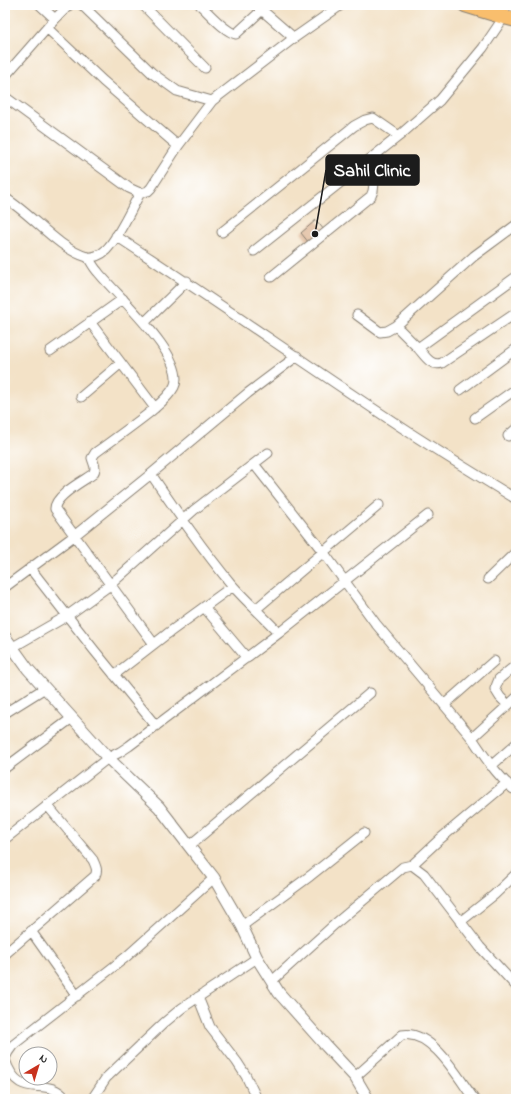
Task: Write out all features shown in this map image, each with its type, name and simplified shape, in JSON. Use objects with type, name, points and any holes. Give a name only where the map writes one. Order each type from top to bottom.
[{"type":"main road","points":[[465,5],[510,19]]},
{"type":"street","points":[[40,5],[55,19]]},
{"type":"street","points":[[5,76],[69,5]]},
{"type":"street","points":[[82,5],[152,73],[169,86],[177,91],[212,101]]},
{"type":"street","points":[[143,5],[205,68]]},
{"type":"street","points":[[200,5],[226,29],[236,34],[259,8],[294,38]]},
{"type":"street","points":[[5,97],[129,188],[140,192],[148,191],[154,185],[178,146],[212,101],[294,38],[341,5]]},
{"type":"street","points":[[254,251],[399,136],[440,100],[483,48],[510,19]]},
{"type":"street","points":[[47,28],[103,81],[178,146]]},
{"type":"street","points":[[222,232],[354,126],[365,120],[373,118],[399,136]]},
{"type":"street","points":[[271,277],[371,196],[374,191],[374,183],[363,165]]},
{"type":"street","points":[[5,198],[24,211],[51,235],[72,250],[88,257],[98,256],[105,251],[116,236],[140,192]]},
{"type":"street","points":[[357,315],[380,332],[388,331],[396,326],[474,256],[516,225]]},
{"type":"street","points":[[116,236],[186,281],[453,461],[516,499]]},
{"type":"street","points":[[88,257],[98,272],[144,323],[170,357],[175,368],[177,378],[170,394],[155,408],[95,453],[92,458],[96,467],[93,474],[60,497],[56,501],[55,509],[154,644]]},
{"type":"street","points":[[418,348],[516,276]]},
{"type":"street","points":[[144,323],[186,281]]},
{"type":"street","points":[[50,351],[122,299]]},
{"type":"street","points":[[396,326],[430,361],[435,364],[442,363],[516,312]]},
{"type":"street","points":[[90,322],[155,408]]},
{"type":"street","points":[[460,390],[516,349]]},
{"type":"street","points":[[5,587],[74,536],[248,393],[297,356]]},
{"type":"street","points":[[81,396],[121,363]]},
{"type":"street","points":[[475,418],[516,389]]},
{"type":"street","points":[[508,436],[516,429]]},
{"type":"street","points":[[13,647],[67,616],[110,585],[182,520],[268,453]]},
{"type":"street","points":[[254,464],[324,553],[376,624],[472,738],[491,766],[513,789],[516,789]]},
{"type":"street","points":[[151,474],[182,520],[233,586],[279,633]]},
{"type":"street","points":[[256,608],[380,505]]},
{"type":"street","points":[[5,838],[108,758],[120,752],[247,658],[428,515]]},
{"type":"street","points":[[488,579],[516,552]]},
{"type":"street","points":[[30,568],[156,726]]},
{"type":"street","points":[[114,675],[233,586]]},
{"type":"street","points":[[204,607],[247,658]]},
{"type":"street","points":[[5,637],[44,688],[108,758],[158,807],[189,846],[214,878],[242,926],[257,958],[279,993],[355,1077],[368,1099]]},
{"type":"street","points":[[444,704],[494,661]]},
{"type":"street","points":[[508,705],[495,689],[499,679],[516,665]]},
{"type":"street","points":[[5,713],[44,688]]},
{"type":"street","points":[[189,846],[370,693]]},
{"type":"street","points":[[472,738],[516,698]]},
{"type":"street","points":[[5,768],[72,718]]},
{"type":"street","points":[[491,766],[516,744]]},
{"type":"street","points":[[272,981],[335,924],[403,867],[412,865],[440,839],[507,783]]},
{"type":"street","points":[[5,954],[95,876],[97,872],[97,868],[93,860],[47,805]]},
{"type":"street","points":[[242,926],[310,876],[364,833]]},
{"type":"street","points":[[412,865],[424,874],[480,947],[516,986]]},
{"type":"street","points":[[460,922],[499,891],[516,874]]},
{"type":"street","points":[[66,1099],[57,1090],[28,1090],[9,1080],[5,1059],[8,1052],[13,1045],[126,958],[214,878]]},
{"type":"street","points":[[31,931],[77,996]]},
{"type":"street","points":[[92,1099],[106,1078],[164,1023],[257,958]]},
{"type":"street","points":[[198,998],[210,1027],[240,1066],[257,1099]]},
{"type":"street","points":[[355,1077],[402,1035],[410,1034],[431,1045],[442,1055],[474,1099]]},
{"type":"building","points":[[316,220],[324,230],[309,243],[301,233]]},
{"type":"place","name":"Sahil Clinic","points":[[315,234]]}]
